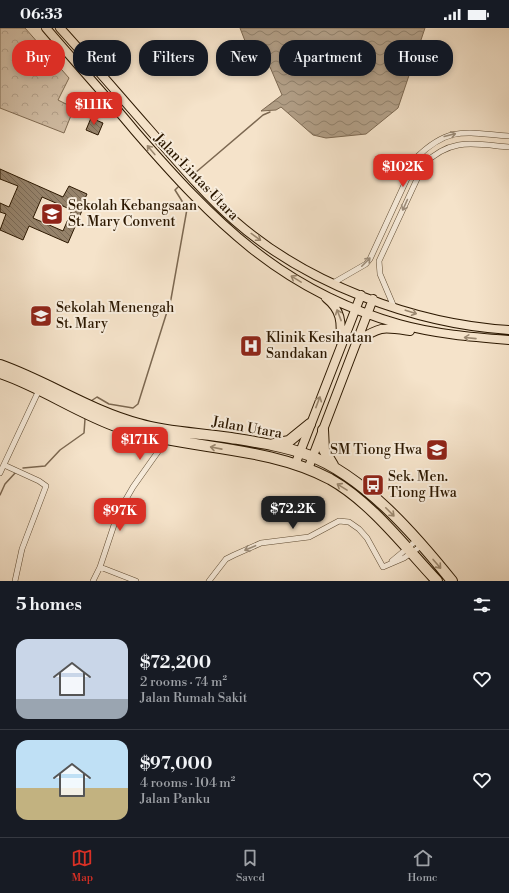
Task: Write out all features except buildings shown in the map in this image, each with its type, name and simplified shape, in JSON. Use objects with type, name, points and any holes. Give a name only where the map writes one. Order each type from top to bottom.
[{"type":"highway","name":"Jalan Utara","points":[[0,365],[121,428],[167,439],[243,452],[308,469],[349,492],[370,509],[404,551],[428,571],[437,581]]},
{"type":"highway","name":"Jalan Utara","points":[[0,373],[81,407]]},
{"type":"highway","name":"Jalan Utara","points":[[94,413],[150,427],[238,439],[299,452],[313,457],[335,468],[367,490],[452,581]]},
{"type":"highway","points":[[262,444],[289,442],[310,424]]},
{"type":"highway","points":[[323,430],[324,450],[328,460],[335,468]]},
{"type":"highway","points":[[238,439],[244,449],[243,452]]},
{"type":"main road","name":"Jalan Lintas Utara","points":[[46,28],[177,180],[210,213],[248,247],[270,264],[315,290],[368,313],[402,324],[439,333]]},
{"type":"main road","name":"Jalan Lintas Utara","points":[[60,28],[196,183],[236,221],[255,236],[301,267],[360,295],[449,323],[479,328],[509,330]]},
{"type":"main road","points":[[315,290],[332,302],[340,314],[342,325],[339,349]]},
{"type":"main road","points":[[295,465],[360,295]]},
{"type":"main road","points":[[308,469],[373,299]]},
{"type":"main road","points":[[357,341],[372,331],[387,328],[427,334],[439,333],[475,338],[509,340]]},
{"type":"street","points":[[333,283],[362,266],[370,258],[417,157],[431,144],[444,136],[458,132],[509,136]]},
{"type":"street","points":[[394,306],[380,274],[379,261],[424,164],[433,155],[461,143],[509,147]]},
{"type":"street","points":[[0,472],[39,390]]},
{"type":"street","points":[[93,581],[100,566],[113,523],[130,492],[167,439]]},
{"type":"street","points":[[4,465],[39,481],[46,486],[22,549],[15,581]]},
{"type":"street","points":[[209,581],[226,559],[234,555],[261,543],[315,534],[339,521],[354,525],[367,538],[383,567],[404,551],[419,544]]},
{"type":"street","points":[[100,566],[136,581]]},
{"type":"green space","points":[[0,28],[25,28],[36,40],[12,40],[12,76],[65,76],[65,73],[69,78],[58,100],[74,108],[64,133],[0,108]]},
{"type":"water","points":[[240,28],[425,28],[421,40],[384,40],[384,76],[409,76],[398,108],[366,134],[326,138],[313,135],[281,107],[276,110],[261,111],[282,95],[271,69],[271,40],[245,40]]},
{"type":"waterway","points":[[195,173],[263,115],[270,112]]},
{"type":"waterway","points":[[91,401],[97,397],[109,404],[133,408],[138,404],[171,299],[187,209],[175,190],[178,187]]},
{"type":"waterway","points":[[23,468],[45,466],[60,450],[84,433],[85,419]]},
{"type":"waterway","points":[[0,495],[5,484],[16,472]]},
{"type":"place","name":"Sekolah Kebangsaan St. Mary Convent","points":[[52,214]]},
{"type":"place","name":"Sekolah Menengah St. Mary","points":[[41,316]]},
{"type":"place","name":"Klinik Kesihatan Sandakan","points":[[251,346]]},
{"type":"place","name":"SM Tiong Hwa","points":[[437,450]]},
{"type":"place","name":"Sek. Men. Tiong Hwa","points":[[373,485]]}]
